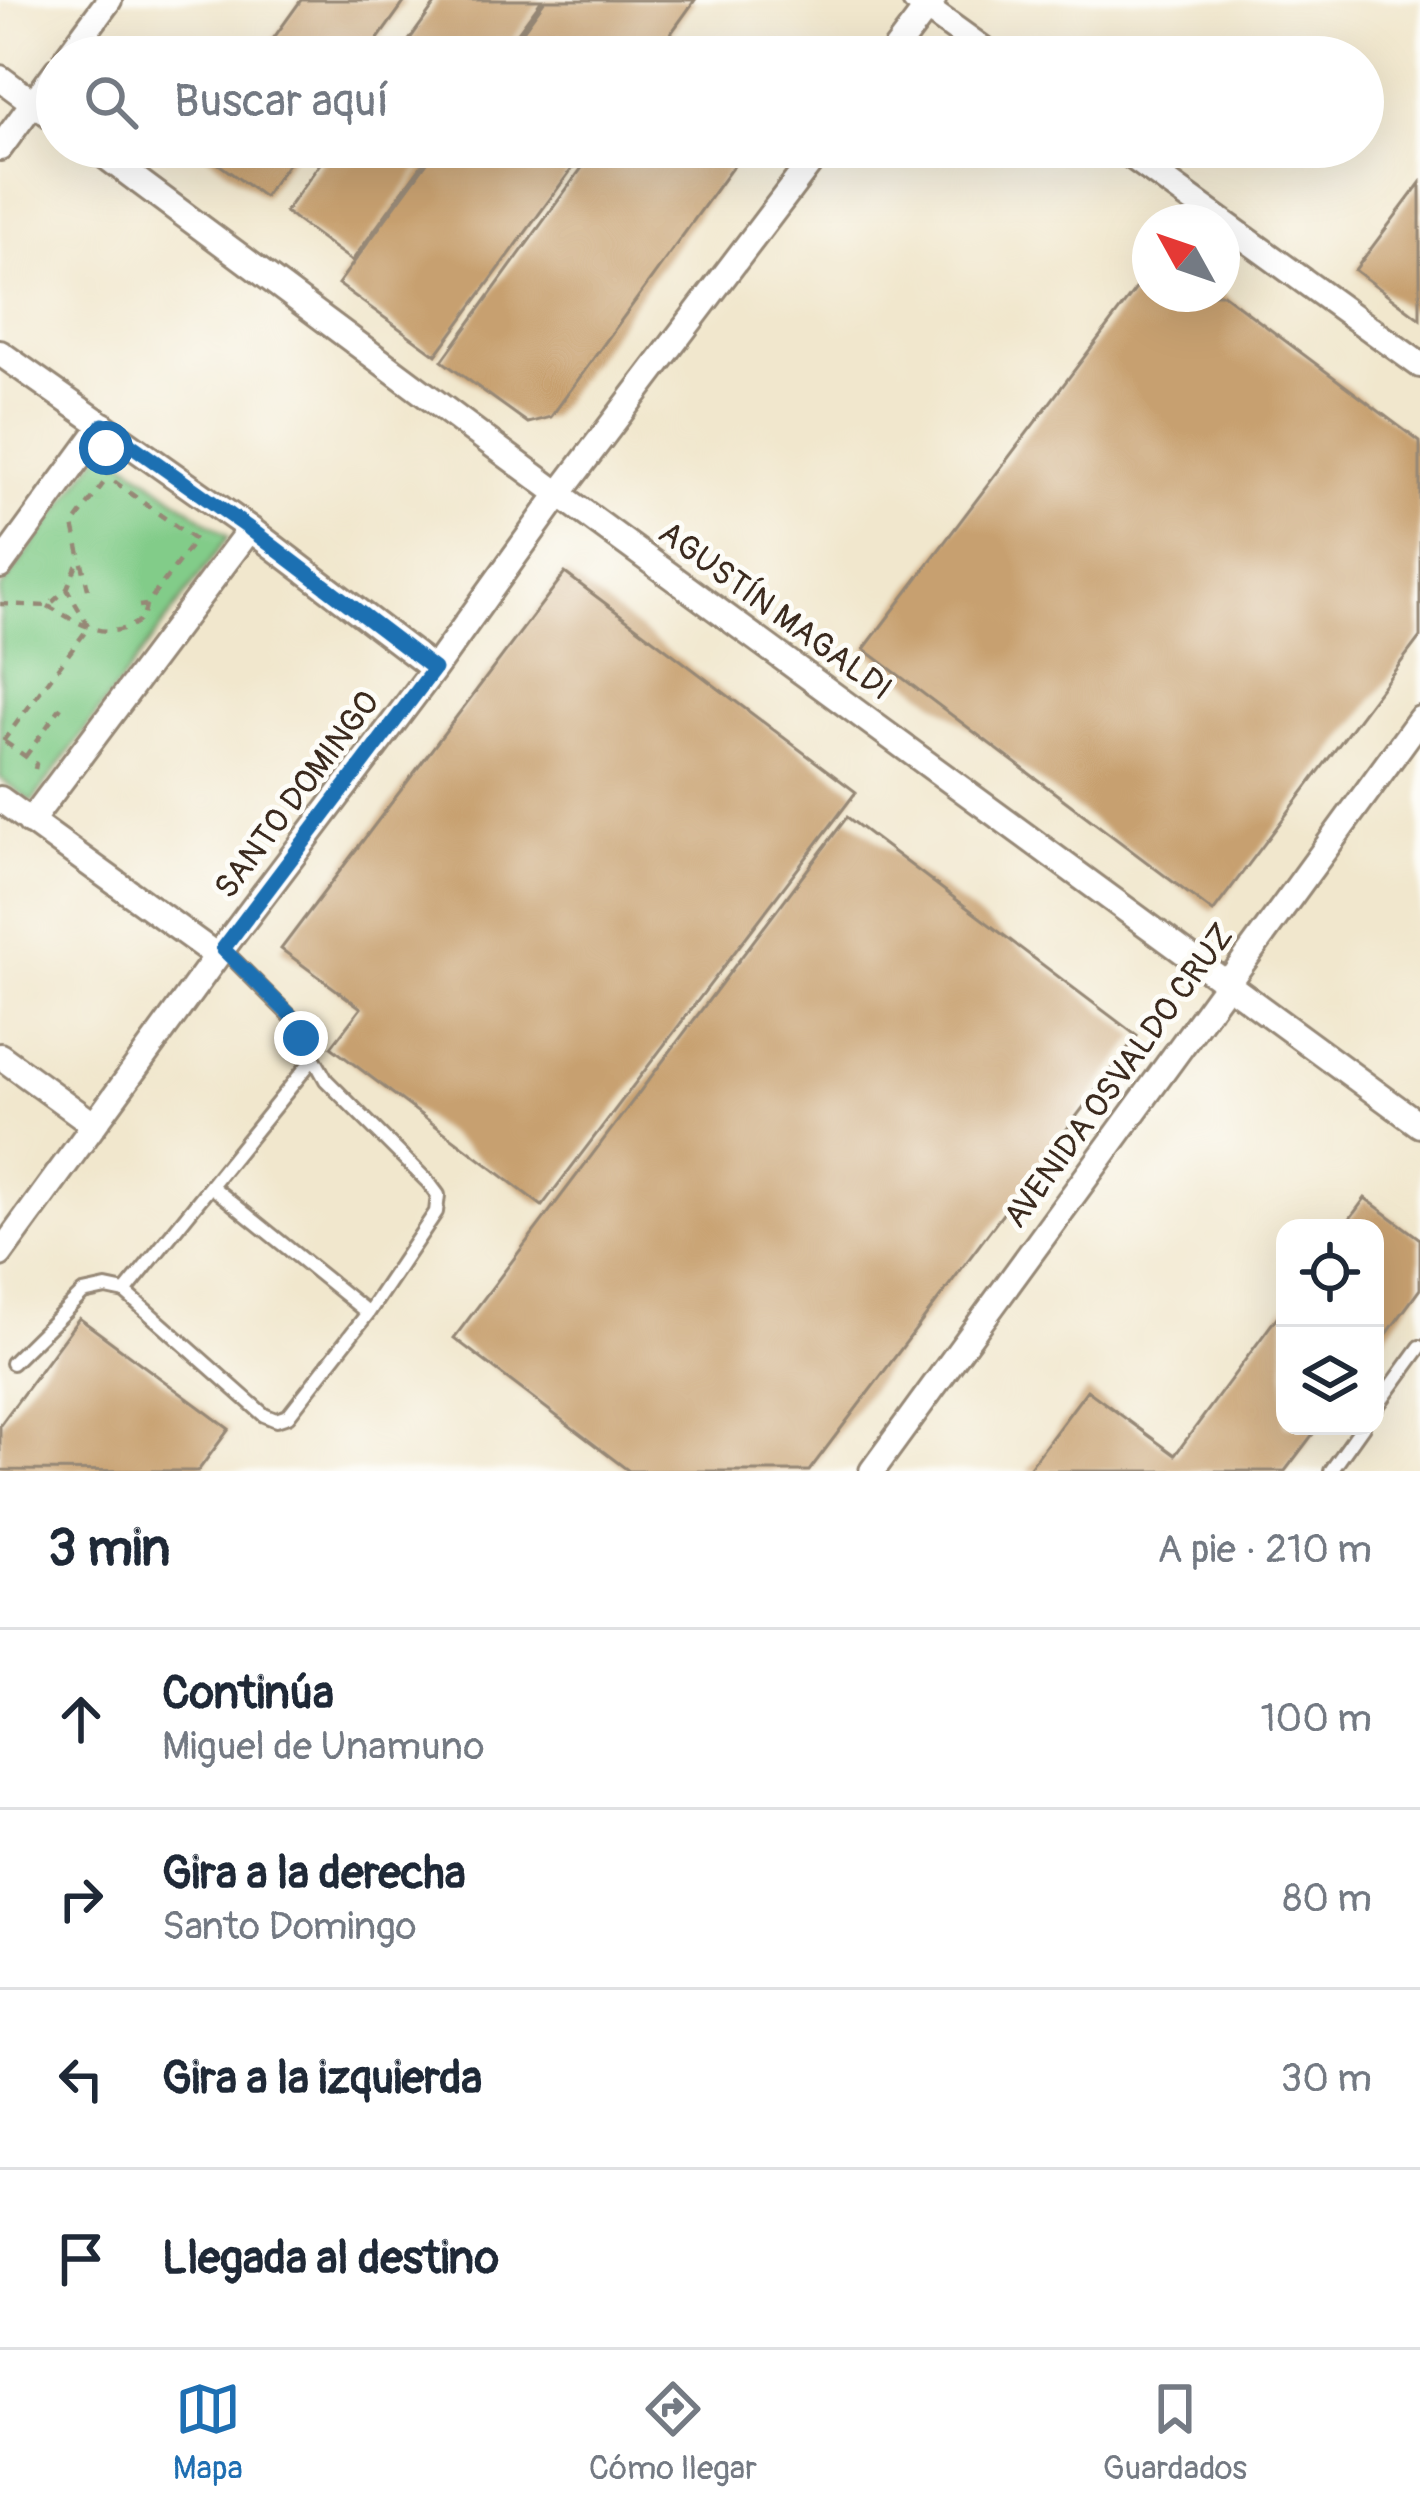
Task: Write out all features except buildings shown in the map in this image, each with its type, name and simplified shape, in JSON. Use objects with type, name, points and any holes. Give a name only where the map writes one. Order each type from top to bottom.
[{"type":"street","points":[[82,36],[109,0]]},
{"type":"street","points":[[904,36],[925,3],[967,36]]},
{"type":"street","points":[[0,78],[36,104]]},
{"type":"street","points":[[0,148],[36,98]]},
{"type":"street","name":"AGUSTÍN MAGALDI","points":[[122,168],[1420,1125]]},
{"type":"street","name":"SANTO DOMINGO","points":[[0,1253],[559,494],[806,168]]},
{"type":"street","points":[[1148,168],[1420,365]]},
{"type":"street","points":[[0,352],[250,529],[434,669]]},
{"type":"street","points":[[0,566],[103,425]]},
{"type":"street","points":[[30,821],[250,529]]},
{"type":"street","name":"AVENIDA OSVALDO CRUZ","points":[[872,1471],[1420,719]]},
{"type":"street","points":[[0,800],[220,952]]},
{"type":"street","points":[[0,1056],[93,1124]]},
{"type":"lane","points":[[12,1363],[83,1293],[106,1288],[125,1292],[264,1415],[276,1420],[288,1416],[368,1313],[436,1212],[438,1195],[326,1080],[292,1017],[220,952]]},
{"type":"lane","points":[[125,1292],[313,1059]]},
{"type":"lane","points":[[211,1186],[368,1313]]},
{"type":"lane","points":[[1384,1397],[1420,1347]]},
{"type":"lane","points":[[1330,1471],[1356,1435]]},
{"type":"path","points":[[88,589],[73,525],[108,477],[103,425]]},
{"type":"path","points":[[0,604],[48,606],[105,632],[121,630],[145,614],[143,605],[195,540],[108,477]]},
{"type":"path","points":[[48,606],[67,590],[80,557]]},
{"type":"path","points":[[67,590],[89,627]]},
{"type":"path","points":[[30,821],[36,764],[1,740],[89,627]]},
{"type":"path","points":[[25,757],[61,707]]},
{"type":"green space","points":[[105,447],[228,537],[32,802],[0,778],[0,590]]},
{"type":"route","points":[[106,448],[103,425],[434,669],[223,949],[292,1017],[301,1038]]}]
